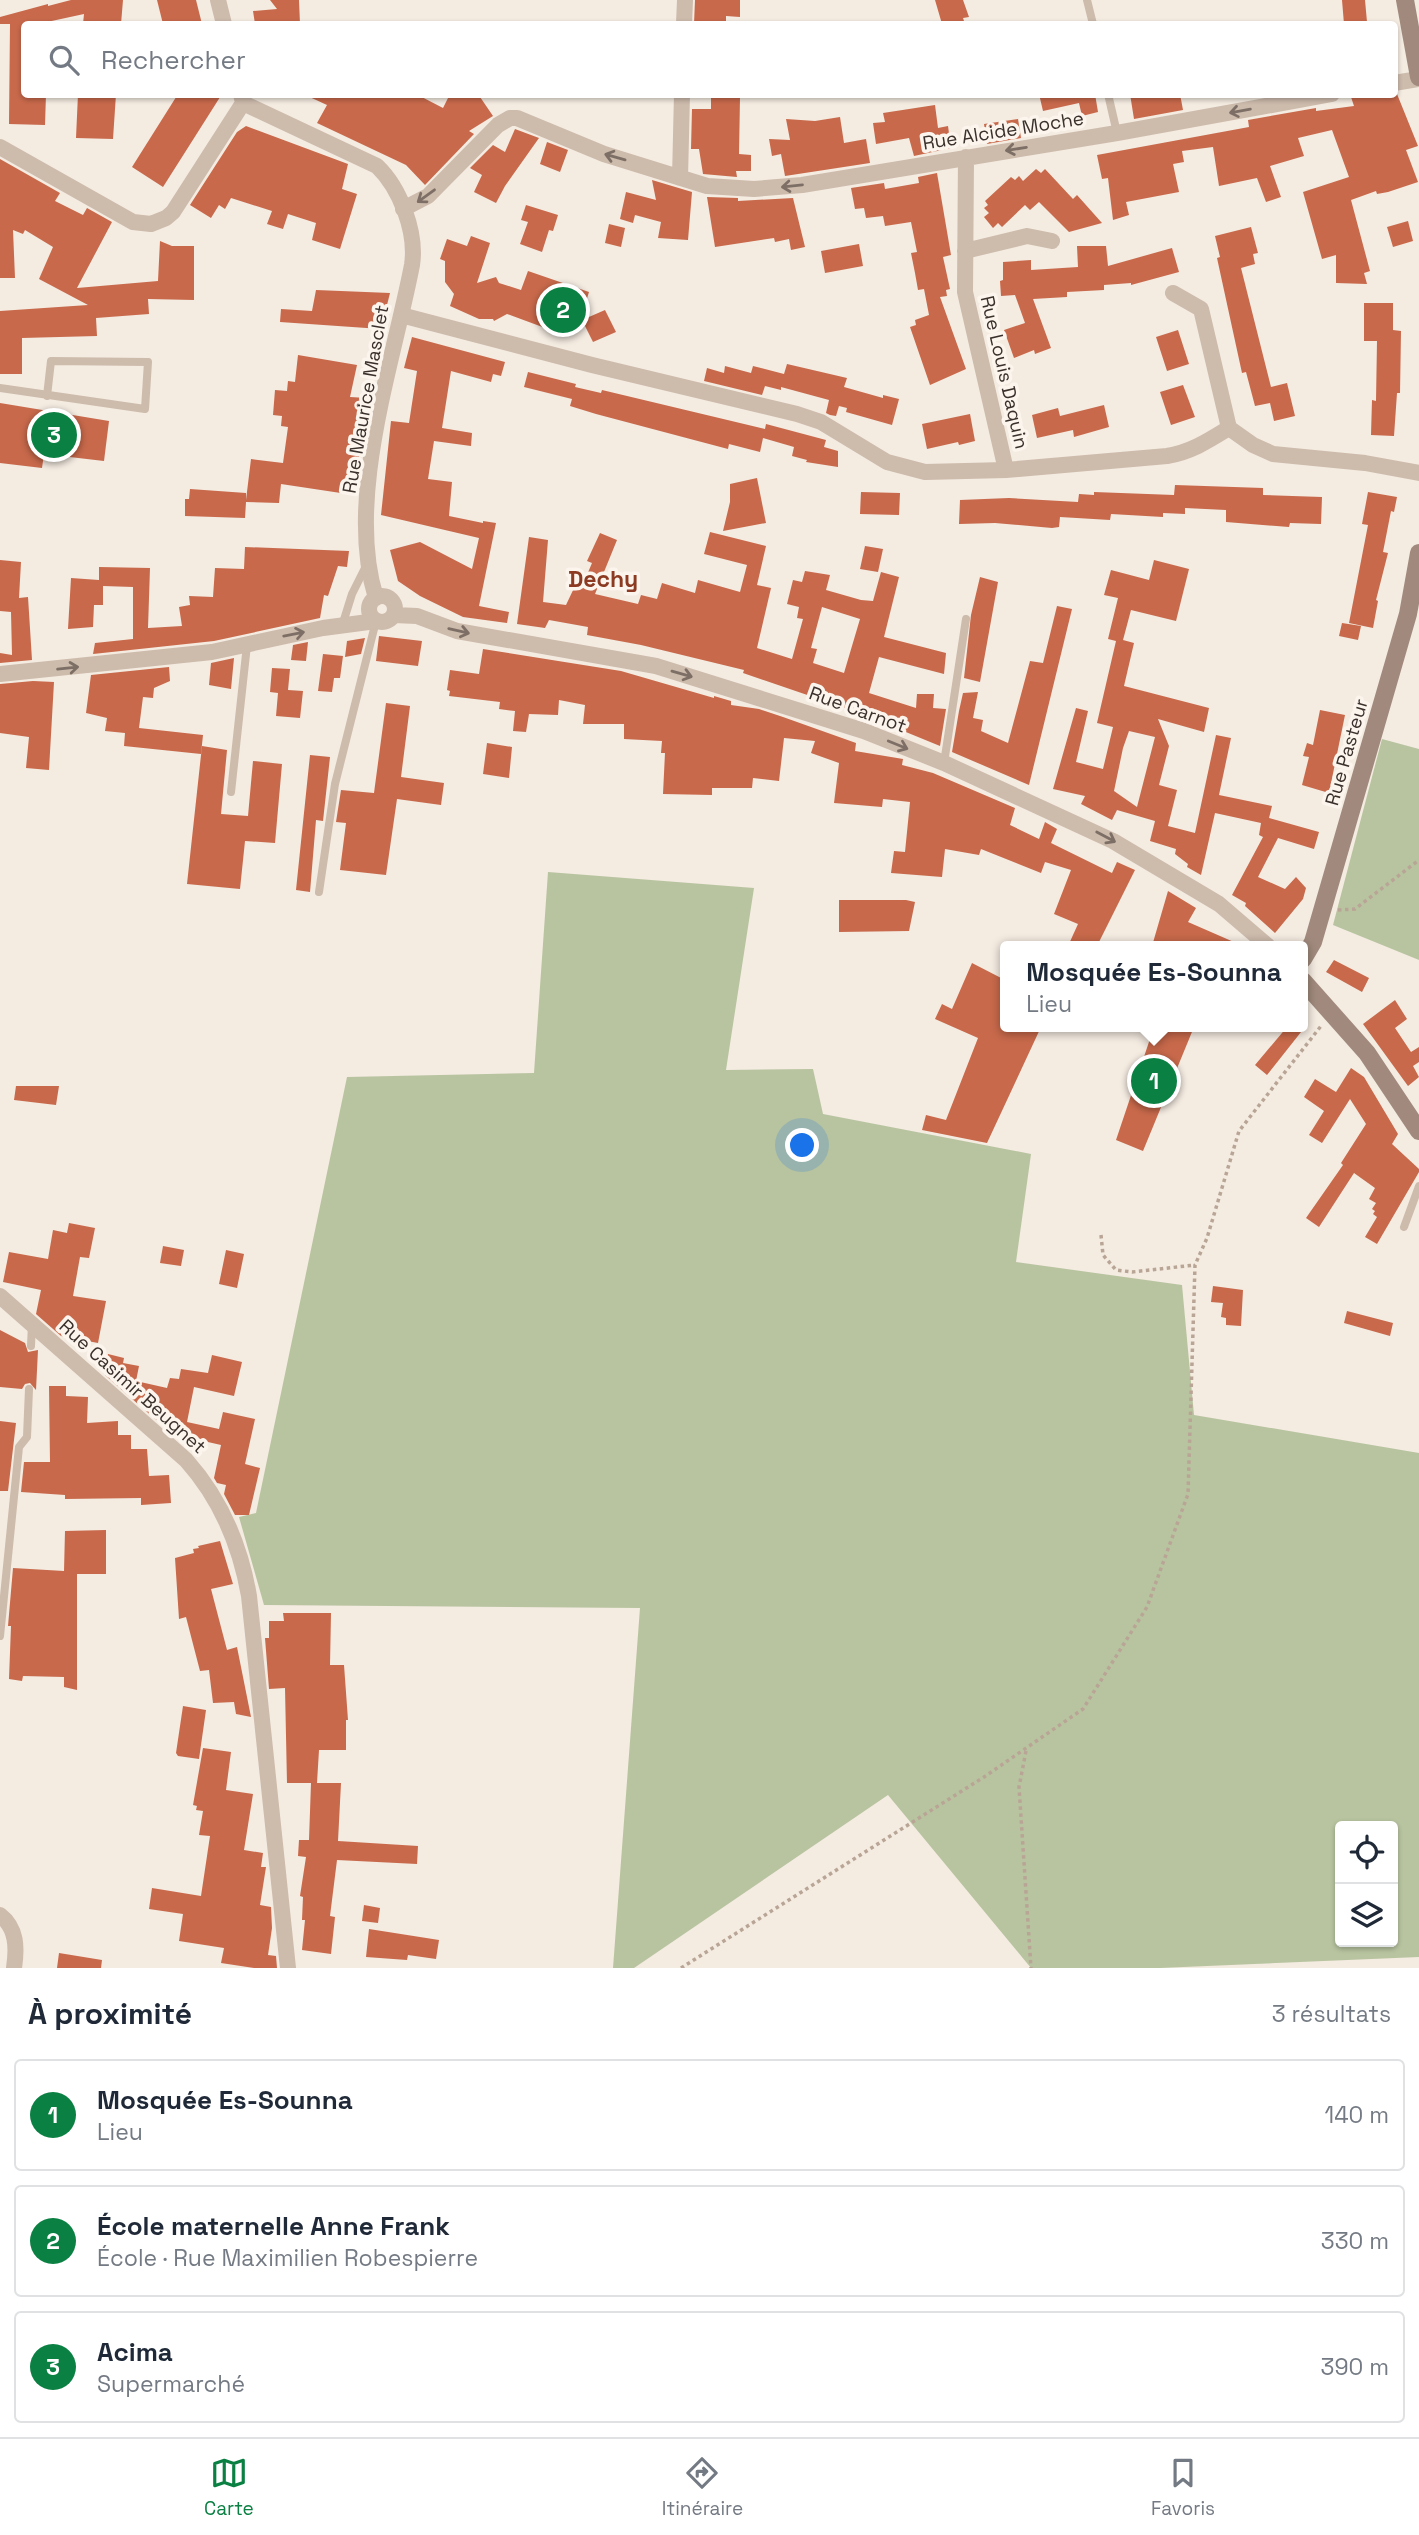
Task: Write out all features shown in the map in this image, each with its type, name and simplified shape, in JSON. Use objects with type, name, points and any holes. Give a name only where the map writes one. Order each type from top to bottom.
[{"type":"street","points":[[218,0],[223,21]]},
{"type":"street","points":[[684,21],[685,0]]},
{"type":"street","points":[[1398,82],[1419,78],[1405,0]]},
{"type":"street","points":[[680,178],[682,98]]},
{"type":"street","name":"Rue Alcide Moche","points":[[402,209],[428,196],[498,125],[510,118],[524,120],[604,154],[680,178],[716,187],[769,188],[802,185],[1116,133],[1310,98]]},
{"type":"street","points":[[0,147],[126,219],[151,224],[173,212],[242,99]]},
{"type":"street","name":"Rue Maurice Masclet","points":[[242,99],[377,166],[389,179],[411,236],[414,253],[371,464],[366,515],[367,564],[376,598]]},
{"type":"street","name":"Rue Louis Daquin","points":[[966,157],[965,292],[1006,470]]},
{"type":"street","points":[[965,251],[1027,236],[1052,242]]},
{"type":"street","points":[[1173,293],[1201,309],[1229,428],[1253,445],[1273,454],[1357,462],[1419,473]]},
{"type":"street","points":[[401,315],[592,365],[797,414],[821,422],[898,467],[925,472],[1006,470],[1175,454],[1199,446],[1229,428]]},
{"type":"street","name":"Rue Pasteur","points":[[1308,950],[1322,912],[1408,614],[1419,554]]},
{"type":"street","points":[[0,674],[212,652],[342,626],[386,622],[394,615],[395,607],[391,600],[384,596],[376,598],[370,604],[369,612],[376,621]]},
{"type":"street","name":"Rue Carnot","points":[[394,615],[417,616],[457,631],[656,666],[864,731],[944,763],[1130,850],[1219,904],[1262,941]]},
{"type":"street","points":[[1308,986],[1367,1053],[1419,1131]]},
{"type":"street","name":"Rue Casimir Beugnet","points":[[0,1296],[186,1460],[208,1487],[226,1517],[242,1564],[249,1596],[288,1968]]},
{"type":"street","points":[[5,1920],[16,1942],[14,1968]]},
{"type":"lane","points":[[1087,0],[1092,21]]},
{"type":"lane","points":[[1109,98],[1116,133]]},
{"type":"lane","points":[[0,388],[47,396],[145,409],[148,362],[51,361],[47,396]]},
{"type":"lane","points":[[342,626],[367,564]]},
{"type":"lane","points":[[944,763],[966,619]]},
{"type":"lane","points":[[319,892],[335,784],[376,621]]},
{"type":"lane","points":[[232,792],[247,645]]},
{"type":"lane","points":[[1404,1227],[1419,1186]]},
{"type":"lane","points":[[31,1346],[32,1324]]},
{"type":"lane","points":[[0,1636],[19,1447],[27,1437],[29,1390]]},
{"type":"path","points":[[1322,912],[1355,909],[1419,860]]},
{"type":"path","points":[[681,1968],[984,1777],[1083,1709],[1147,1607],[1188,1494],[1195,1265],[1207,1238],[1239,1131],[1332,1012]]},
{"type":"path","points":[[1101,1235],[1103,1255],[1116,1270],[1132,1272],[1195,1265]]},
{"type":"path","points":[[1026,1749],[1019,1787],[1031,1968]]},
{"type":"green space","points":[[1382,739],[1419,749],[1419,960],[1333,925]]},
{"type":"green space","points":[[548,872],[754,888],[726,1070],[813,1069],[823,1114],[1031,1154],[1016,1262],[1182,1285],[1194,1415],[1419,1453],[1419,1957],[1160,1968],[1031,1968],[888,1795],[634,1968],[613,1968],[640,1608],[264,1605],[239,1517],[256,1513],[347,1077],[534,1073]]},
{"type":"building","points":[[71,0],[123,0],[121,21],[83,21],[84,14],[52,21],[21,21],[21,98],[46,98],[45,125],[9,124],[10,24],[0,24],[0,17]]},
{"type":"building","points":[[157,0],[196,0],[201,21],[162,21]]},
{"type":"building","points":[[270,0],[299,0],[300,21],[255,21],[253,11],[277,9]]},
{"type":"building","points":[[695,0],[740,0],[740,17],[726,16],[726,21],[694,21]]},
{"type":"building","points":[[935,0],[963,0],[969,17],[963,18],[964,21],[941,21]]},
{"type":"building","points":[[1342,0],[1365,0],[1367,21],[1344,21]]},
{"type":"building","points":[[1398,96],[1418,146],[1406,150],[1418,182],[1388,192],[1377,194],[1376,191],[1351,200],[1370,271],[1364,273],[1367,284],[1336,283],[1336,255],[1322,259],[1303,192],[1349,177],[1332,130],[1298,138],[1304,156],[1270,166],[1281,197],[1266,202],[1257,178],[1219,186],[1213,147],[1182,151],[1184,162],[1173,164],[1179,192],[1126,202],[1129,215],[1113,220],[1108,178],[1102,179],[1097,155],[1249,127],[1248,120],[1316,108],[1316,111],[1354,106],[1351,98]]},
{"type":"building","points":[[78,98],[116,98],[113,139],[76,138]]},
{"type":"building","points":[[175,98],[219,98],[163,187],[132,167]]},
{"type":"building","points":[[312,98],[424,98],[443,108],[448,98],[481,98],[493,116],[469,131],[474,134],[425,185],[406,165],[317,123],[327,105]]},
{"type":"building","points":[[711,98],[740,98],[739,154],[751,155],[751,171],[736,171],[737,177],[703,174],[699,149],[691,149],[692,109],[711,109]]},
{"type":"building","points":[[1040,98],[1096,98],[1098,112],[1082,116],[1079,103],[1043,111]]},
{"type":"building","points":[[1131,98],[1181,98],[1183,110],[1134,119]]},
{"type":"building","points":[[935,105],[938,128],[948,126],[951,148],[914,156],[909,138],[876,144],[873,123],[885,122],[883,113]]},
{"type":"building","points":[[840,117],[844,143],[866,139],[870,163],[785,176],[781,154],[772,156],[769,139],[790,140],[786,119],[815,121]]},
{"type":"building","points":[[1018,119],[1021,138],[987,144],[984,124]]},
{"type":"building","points":[[246,126],[348,164],[342,189],[357,194],[340,249],[312,240],[316,223],[288,214],[283,229],[267,224],[272,211],[231,198],[225,209],[219,205],[211,218],[190,205],[237,132]]},
{"type":"building","points":[[515,129],[539,138],[496,203],[474,192],[482,175],[470,168],[493,145],[505,152]]},
{"type":"building","points":[[547,142],[568,150],[560,172],[540,164]]},
{"type":"building","points":[[0,159],[60,193],[55,201],[83,215],[87,208],[112,222],[77,288],[158,281],[160,241],[172,246],[194,246],[194,300],[148,299],[149,314],[96,318],[97,336],[22,338],[22,374],[0,374],[0,311],[88,305],[39,279],[53,247],[25,230],[23,234],[13,230],[15,278],[0,278]]},
{"type":"building","points":[[1036,169],[1041,173],[1045,169],[1073,199],[1077,195],[1102,223],[1069,232],[1039,202],[1030,210],[1025,205],[1002,227],[998,223],[993,228],[984,217],[989,213],[984,208],[988,205],[985,201],[1011,177],[1015,180],[1019,176],[1023,181]]},
{"type":"building","points":[[937,173],[951,255],[943,257],[950,289],[946,290],[947,296],[940,297],[966,369],[930,385],[910,327],[916,325],[915,320],[929,315],[924,289],[918,290],[911,253],[917,252],[911,222],[885,226],[883,216],[866,218],[864,208],[855,209],[851,188],[884,183],[885,189],[919,183],[918,177]]},
{"type":"building","points":[[652,180],[692,192],[688,240],[658,238],[661,222],[635,215],[633,223],[620,219],[626,192],[656,200]]},
{"type":"building","points":[[707,197],[738,198],[738,201],[793,198],[805,247],[791,250],[789,239],[775,242],[774,238],[715,247]]},
{"type":"building","points":[[526,205],[558,215],[553,231],[549,230],[542,252],[520,244],[528,222],[521,220]]},
{"type":"building","points":[[1408,221],[1413,241],[1393,247],[1387,227]]},
{"type":"building","points":[[609,224],[625,228],[621,247],[605,243]]},
{"type":"building","points":[[1251,227],[1258,253],[1253,254],[1255,264],[1241,268],[1271,387],[1287,383],[1295,416],[1274,421],[1270,403],[1255,406],[1246,372],[1242,373],[1217,258],[1220,257],[1215,236]]},
{"type":"building","points":[[471,236],[490,243],[477,283],[496,277],[499,283],[521,290],[528,271],[589,292],[577,330],[564,335],[507,314],[494,321],[479,319],[450,306],[454,294],[445,282],[445,261],[440,259],[447,239],[467,246]]},
{"type":"building","points":[[859,244],[863,266],[825,273],[821,251]]},
{"type":"building","points":[[1077,246],[1106,246],[1108,266],[1172,248],[1179,272],[1131,285],[1104,285],[1104,290],[1067,292],[1067,297],[1033,299],[1051,348],[1035,354],[1034,350],[1014,358],[1004,330],[1025,323],[1015,295],[1001,296],[1003,262],[1031,260],[1031,270],[1078,267]]},
{"type":"building","points":[[316,290],[390,293],[381,329],[280,322],[281,309],[312,311]]},
{"type":"building","points":[[1364,303],[1393,303],[1393,330],[1401,331],[1400,393],[1397,393],[1394,436],[1371,435],[1372,400],[1376,401],[1377,341],[1364,341]]},
{"type":"building","points":[[605,310],[616,332],[593,342],[582,320]]},
{"type":"building","points":[[1178,330],[1189,364],[1167,371],[1156,337]]},
{"type":"building","points":[[412,337],[505,362],[501,376],[493,374],[491,382],[451,371],[442,428],[472,433],[471,446],[434,441],[428,479],[452,482],[449,516],[496,523],[479,606],[509,612],[507,623],[463,617],[420,596],[398,581],[390,550],[420,542],[472,569],[479,538],[381,515],[391,421],[409,423],[417,371],[404,368]]},
{"type":"building","points":[[298,355],[357,365],[350,397],[367,398],[354,495],[281,484],[279,503],[246,502],[245,518],[185,516],[185,499],[189,499],[190,489],[246,493],[246,500],[251,459],[283,463],[288,427],[281,426],[282,416],[273,415],[275,390],[287,391],[288,381],[295,382]]},
{"type":"building","points":[[787,364],[847,378],[844,387],[883,398],[883,395],[899,399],[892,425],[846,412],[847,408],[839,406],[836,416],[830,415],[826,413],[829,400],[781,387],[781,390],[765,386],[762,395],[704,381],[707,368],[724,373],[725,366],[751,373],[753,366],[784,374]]},
{"type":"building","points":[[528,372],[601,393],[602,390],[765,429],[766,424],[826,440],[824,447],[838,451],[838,467],[806,462],[807,460],[792,456],[794,447],[763,438],[760,452],[729,444],[728,449],[596,414],[570,406],[572,399],[524,387]]},
{"type":"building","points":[[1183,385],[1195,417],[1171,425],[1160,392]]},
{"type":"building","points":[[0,403],[109,421],[104,461],[44,454],[42,468],[0,463]]},
{"type":"building","points":[[1104,405],[1109,427],[1074,437],[1073,430],[1037,438],[1032,415],[1058,408],[1060,416]]},
{"type":"building","points":[[970,414],[975,441],[927,449],[922,424]]},
{"type":"building","points":[[757,478],[766,523],[723,531],[730,502],[730,484]]},
{"type":"building","points":[[1175,485],[1263,488],[1263,495],[1322,497],[1321,524],[1290,523],[1289,527],[1226,522],[1226,510],[1185,508],[1185,514],[1163,513],[1163,517],[1111,514],[1110,520],[1060,517],[1059,527],[1052,528],[995,523],[959,524],[960,500],[1009,498],[1078,502],[1079,494],[1094,495],[1094,492],[1174,495]]},
{"type":"building","points":[[861,492],[900,493],[899,515],[860,514]]},
{"type":"building","points":[[1368,492],[1397,497],[1394,512],[1391,511],[1383,552],[1388,553],[1376,600],[1373,628],[1349,623],[1368,525],[1362,524]]},
{"type":"building","points":[[710,532],[766,546],[757,585],[771,588],[757,648],[792,659],[803,619],[797,618],[799,607],[787,604],[793,580],[802,582],[805,571],[830,575],[826,590],[873,601],[881,572],[899,577],[884,637],[946,653],[944,674],[879,657],[869,693],[916,708],[917,694],[934,694],[933,708],[946,709],[940,746],[857,712],[743,673],[744,670],[587,635],[588,627],[549,620],[545,628],[517,624],[529,537],[548,540],[543,602],[566,605],[575,586],[581,589],[592,563],[587,561],[600,533],[617,540],[595,594],[638,604],[641,595],[657,599],[662,583],[695,593],[698,580],[740,592],[747,565],[704,554]],"holes":[[[822,607],[860,619],[844,673],[813,663],[817,649],[811,648]]]},
{"type":"building","points":[[865,546],[883,549],[878,572],[860,569]]},
{"type":"building","points":[[245,547],[349,551],[347,567],[338,566],[328,596],[324,595],[320,618],[214,641],[93,654],[95,643],[133,639],[133,587],[103,586],[103,605],[94,605],[93,627],[68,629],[71,578],[99,580],[99,567],[150,568],[148,628],[182,626],[179,607],[190,605],[189,596],[213,597],[215,568],[244,569]]},
{"type":"building","points":[[0,560],[21,562],[19,598],[28,597],[32,660],[0,663],[0,653],[12,655],[11,612],[0,611]]},
{"type":"building","points":[[1154,560],[1189,569],[1176,621],[1131,610],[1123,640],[1134,643],[1124,686],[1209,708],[1204,732],[1158,719],[1169,746],[1159,785],[1177,790],[1168,826],[1195,833],[1216,735],[1231,738],[1219,795],[1272,806],[1269,818],[1319,832],[1314,849],[1278,838],[1258,877],[1285,889],[1296,877],[1306,888],[1303,899],[1275,933],[1245,906],[1246,903],[1232,895],[1263,837],[1259,835],[1261,823],[1215,813],[1201,875],[1187,867],[1188,864],[1175,854],[1176,849],[1150,841],[1155,821],[1117,810],[1112,820],[1081,804],[1085,796],[1053,789],[1076,708],[1088,711],[1076,762],[1103,769],[1113,727],[1097,723],[1116,641],[1108,639],[1118,598],[1104,595],[1111,570],[1149,580]],"holes":[[[1129,731],[1155,737],[1137,807],[1114,791],[1123,748]]]},
{"type":"building","points":[[980,577],[998,582],[980,682],[964,678],[971,615]]},
{"type":"building","points":[[1057,606],[1072,609],[1029,785],[952,752],[963,693],[978,692],[973,718],[983,720],[981,731],[1008,743],[1030,661],[1043,663]]},
{"type":"building","points":[[1342,623],[1361,626],[1358,640],[1339,636]]},
{"type":"building","points":[[379,636],[422,641],[418,666],[376,661]]},
{"type":"building","points":[[365,638],[361,654],[345,657],[347,641]]},
{"type":"building","points":[[308,642],[306,661],[291,660],[293,645]]},
{"type":"building","points":[[483,649],[621,671],[731,701],[731,705],[759,709],[856,743],[855,751],[903,759],[902,765],[933,773],[1015,808],[1010,825],[1039,839],[1045,822],[1057,829],[1051,843],[1112,873],[1117,862],[1135,870],[1100,941],[1070,941],[1078,924],[1054,914],[1071,870],[1045,862],[1041,873],[981,849],[979,855],[945,849],[942,877],[891,873],[894,851],[905,852],[910,802],[883,799],[882,807],[834,803],[839,763],[811,753],[815,741],[784,738],[779,781],[753,778],[752,788],[712,788],[712,795],[663,794],[665,753],[661,753],[662,741],[624,739],[624,724],[583,724],[585,705],[559,700],[558,715],[529,714],[526,732],[513,731],[515,711],[499,709],[500,702],[449,696],[450,691],[447,690],[450,670],[479,674]]},
{"type":"building","points":[[323,654],[343,656],[340,678],[334,678],[332,692],[318,691]]},
{"type":"building","points":[[234,658],[231,689],[209,685],[211,663]]},
{"type":"building","points":[[169,667],[170,681],[154,688],[153,698],[143,697],[139,728],[203,735],[201,754],[124,746],[125,733],[105,731],[107,718],[86,713],[91,675]]},
{"type":"building","points":[[272,668],[290,669],[288,690],[303,691],[300,718],[276,716],[278,693],[270,692]]},
{"type":"building","points":[[54,682],[49,770],[26,768],[29,737],[0,733],[0,684]]},
{"type":"building","points":[[386,703],[410,706],[401,777],[444,783],[441,805],[397,799],[386,875],[340,870],[346,823],[336,822],[341,790],[374,793]]},
{"type":"building","points":[[1320,710],[1345,715],[1329,793],[1302,785],[1309,757],[1303,756],[1307,743],[1313,745]]},
{"type":"building","points":[[487,743],[512,747],[509,778],[483,774]]},
{"type":"building","points":[[202,746],[227,750],[221,814],[248,816],[253,761],[282,764],[275,843],[245,841],[240,889],[187,884]]},
{"type":"building","points":[[310,755],[330,757],[323,821],[316,820],[310,892],[296,890]]},
{"type":"building","points":[[1168,891],[1196,908],[1188,922],[1232,941],[1153,941]]},
{"type":"building","points":[[839,900],[915,902],[909,931],[839,932]]},
{"type":"building","points":[[1334,960],[1369,978],[1362,992],[1326,972]]},
{"type":"building","points":[[972,963],[1000,977],[1000,1032],[1039,1032],[987,1143],[922,1130],[926,1115],[946,1120],[978,1038],[935,1019],[942,1004],[952,1009]]},
{"type":"building","points":[[1395,1000],[1407,1019],[1395,1028],[1411,1052],[1419,1047],[1419,1062],[1413,1066],[1419,1077],[1408,1086],[1363,1024]]},
{"type":"building","points":[[1152,1032],[1192,1032],[1143,1151],[1116,1140]]},
{"type":"building","points":[[1283,1032],[1301,1032],[1267,1075],[1255,1065]]},
{"type":"building","points":[[1351,1068],[1364,1077],[1398,1134],[1392,1144],[1419,1169],[1377,1244],[1365,1237],[1377,1217],[1372,1209],[1376,1203],[1369,1199],[1375,1188],[1354,1173],[1319,1227],[1306,1218],[1343,1165],[1341,1163],[1366,1124],[1350,1099],[1322,1143],[1309,1135],[1324,1111],[1304,1097],[1315,1079],[1336,1092]]},
{"type":"building","points":[[16,1086],[59,1086],[56,1105],[14,1100]]},
{"type":"building","points":[[69,1223],[95,1228],[89,1258],[80,1257],[73,1296],[106,1301],[98,1343],[61,1336],[36,1314],[41,1290],[3,1282],[9,1252],[48,1259],[53,1230],[67,1233]]},
{"type":"building","points":[[163,1246],[184,1250],[181,1266],[160,1263]]},
{"type":"building","points":[[226,1250],[244,1254],[237,1288],[219,1284]]},
{"type":"building","points":[[1213,1286],[1243,1290],[1241,1326],[1226,1325],[1226,1318],[1221,1317],[1223,1303],[1211,1302]]},
{"type":"building","points":[[1347,1311],[1393,1323],[1390,1336],[1344,1323]]},
{"type":"building","points":[[0,1330],[25,1343],[28,1352],[38,1350],[36,1390],[30,1383],[25,1384],[22,1389],[0,1387]]},
{"type":"building","points":[[108,1354],[124,1358],[123,1363],[139,1366],[136,1381],[167,1388],[170,1378],[179,1379],[181,1369],[208,1373],[212,1355],[242,1362],[234,1396],[194,1387],[187,1422],[219,1429],[223,1412],[255,1419],[245,1464],[260,1468],[249,1515],[235,1515],[224,1494],[226,1485],[217,1483],[214,1478],[221,1445],[173,1434],[175,1423],[155,1419],[105,1375]]},
{"type":"building","points":[[49,1386],[66,1386],[66,1396],[88,1397],[87,1423],[118,1421],[118,1435],[131,1435],[131,1449],[147,1449],[149,1476],[169,1475],[171,1503],[141,1505],[141,1498],[65,1499],[65,1495],[21,1492],[24,1462],[50,1462]]},
{"type":"building","points":[[0,1421],[16,1423],[8,1491],[0,1491]]},
{"type":"building","points":[[106,1530],[106,1574],[77,1574],[77,1690],[64,1687],[64,1677],[23,1676],[22,1681],[9,1679],[11,1626],[8,1626],[13,1568],[64,1571],[65,1531]]},
{"type":"building","points":[[220,1541],[233,1584],[211,1589],[227,1650],[237,1647],[251,1717],[236,1714],[234,1702],[213,1703],[209,1670],[200,1671],[186,1617],[179,1619],[175,1558],[194,1553],[193,1549],[199,1548],[198,1546]]},
{"type":"building","points":[[283,1613],[331,1613],[330,1665],[344,1665],[348,1720],[346,1750],[319,1750],[317,1783],[287,1783],[285,1688],[269,1689],[265,1638],[269,1638],[269,1621],[284,1621]]},
{"type":"building","points":[[183,1706],[206,1710],[199,1759],[178,1756],[176,1753]]},
{"type":"building","points":[[203,1748],[231,1752],[226,1790],[253,1794],[244,1850],[263,1853],[261,1867],[266,1867],[260,1905],[271,1907],[272,1928],[268,1955],[276,1956],[277,1968],[221,1963],[224,1948],[179,1941],[183,1914],[149,1909],[152,1888],[201,1896],[210,1836],[199,1835],[203,1811],[196,1810],[197,1806],[193,1805]]},
{"type":"building","points":[[311,1783],[341,1783],[338,1841],[418,1846],[417,1864],[337,1860],[330,1916],[335,1917],[331,1954],[302,1950],[305,1920],[302,1920],[303,1897],[300,1896],[306,1857],[298,1856],[299,1840],[309,1840]]},
{"type":"building","points":[[364,1905],[380,1908],[378,1923],[362,1921]]},
{"type":"building","points":[[369,1929],[439,1940],[436,1959],[408,1955],[407,1960],[366,1957]]},
{"type":"building","points":[[59,1953],[102,1960],[101,1968],[57,1968]]},
{"type":"place","name":"École maternelle Anne Frank","points":[[563,310]]},
{"type":"place","name":"Acima","points":[[54,435]]},
{"type":"place","name":"Mosquée Es-Sounna","points":[[1154,1081]]},
{"type":"district","name":"Dechy","points":[[603,579]]}]
